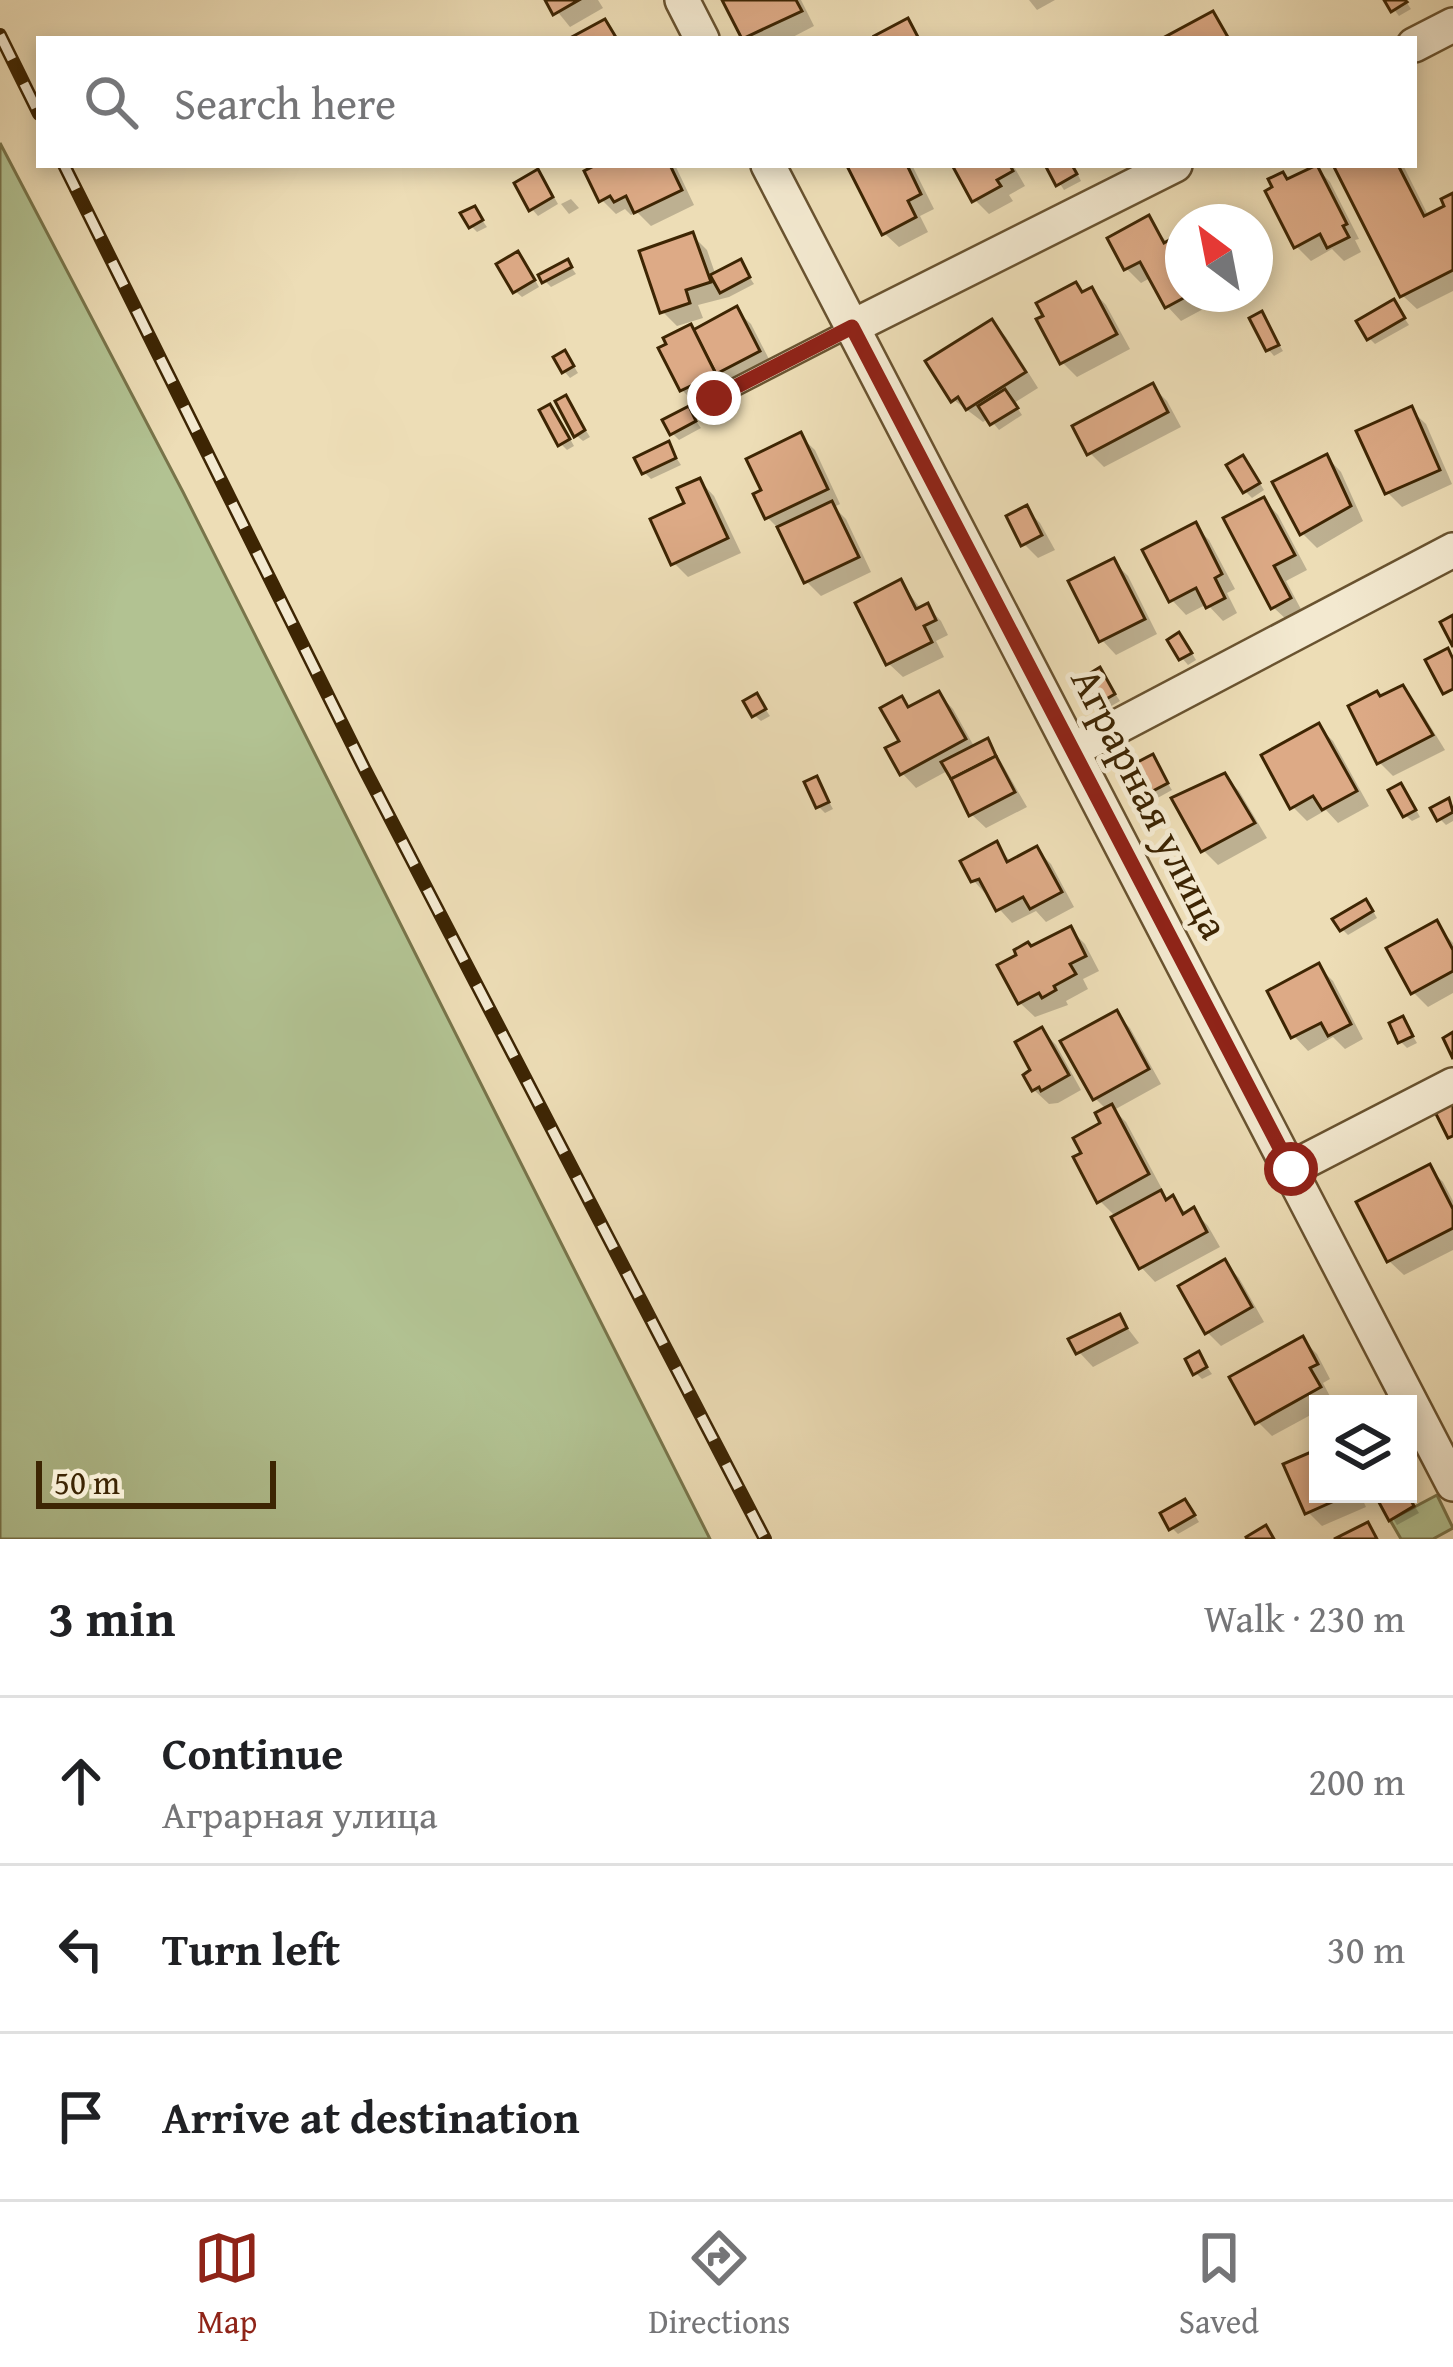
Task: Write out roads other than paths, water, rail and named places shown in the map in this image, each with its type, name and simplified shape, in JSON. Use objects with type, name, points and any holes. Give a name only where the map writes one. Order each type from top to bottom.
[{"type":"street","points":[[682,0],[700,36]]},
{"type":"street","points":[[1417,44],[1453,26]]},
{"type":"street","name":"Аграрная улица","points":[[770,168],[1453,1484]]},
{"type":"street","points":[[852,327],[1169,168]]},
{"type":"street","points":[[1073,750],[1453,550]]},
{"type":"street","points":[[1291,1169],[1453,1085]]},
{"type":"lane","points":[[714,398],[852,327]]},
{"type":"railway","points":[[0,35],[36,108]]},
{"type":"railway","points":[[65,168],[364,768],[765,1539]]}]
